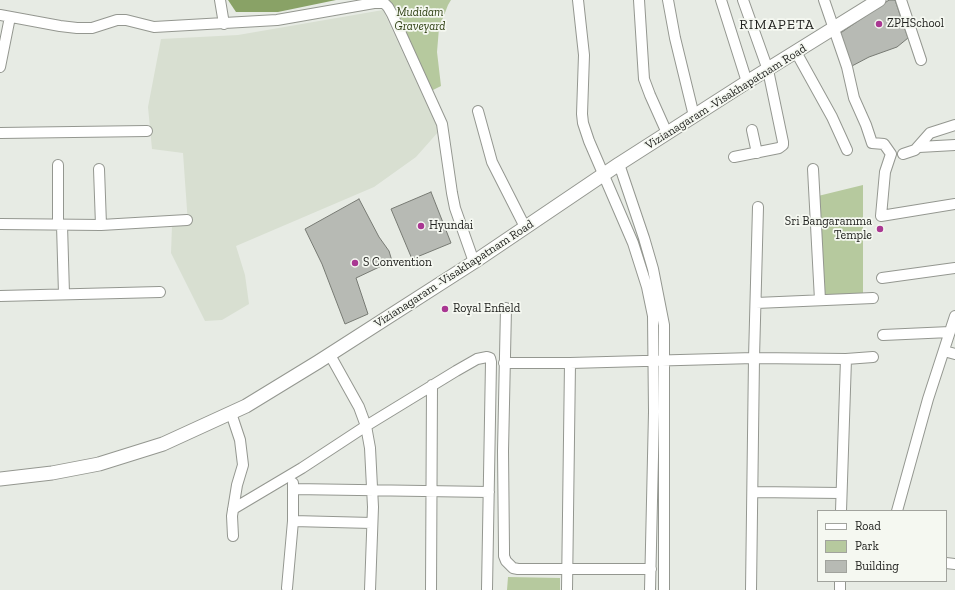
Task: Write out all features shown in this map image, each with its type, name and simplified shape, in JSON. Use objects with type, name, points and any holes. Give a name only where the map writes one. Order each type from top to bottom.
[{"type":"main road","name":"Vizianagaram -Visakhapatnam Road","points":[[0,479],[52,473],[99,464],[162,444],[246,406],[330,355],[474,262],[619,164],[746,82],[768,70],[834,28],[866,4],[879,0]]},
{"type":"street","points":[[220,0],[224,24]]},
{"type":"street","points":[[578,0],[584,55],[583,123],[589,142],[634,244],[647,287],[653,316],[654,412],[650,590]]},
{"type":"street","points":[[639,0],[644,79],[667,133]]},
{"type":"street","points":[[668,0],[679,60],[694,116]]},
{"type":"street","points":[[721,0],[746,82]]},
{"type":"street","points":[[734,157],[779,148],[784,142],[768,70],[744,0]]},
{"type":"street","points":[[824,0],[847,67],[854,98],[872,143],[884,144],[891,154],[885,172],[881,216],[955,204]]},
{"type":"street","points":[[901,0],[921,60]]},
{"type":"street","points":[[0,67],[5,16],[77,28],[92,28],[117,20],[126,20],[154,27],[277,20],[374,2],[384,4],[388,7],[442,124],[453,200],[474,262]]},
{"type":"street","points":[[796,52],[832,117],[847,150]]},
{"type":"street","points":[[478,111],[492,162],[525,227]]},
{"type":"street","points":[[903,154],[919,147],[930,133],[955,124]]},
{"type":"street","points":[[752,130],[757,153]]},
{"type":"street","points":[[0,132],[147,131]]},
{"type":"street","points":[[919,147],[955,145]]},
{"type":"street","points":[[619,164],[653,269],[664,325],[664,590]]},
{"type":"street","points":[[58,165],[64,294]]},
{"type":"street","points":[[813,168],[820,300]]},
{"type":"street","points":[[99,169],[101,225]]},
{"type":"street","points":[[752,590],[754,358],[758,207]]},
{"type":"street","points":[[0,224],[101,225],[187,220]]},
{"type":"street","points":[[882,278],[955,268]]},
{"type":"street","points":[[0,296],[160,292]]},
{"type":"street","points":[[756,303],[873,298]]},
{"type":"street","points":[[506,308],[503,451],[504,556],[510,566],[518,569],[650,569]]},
{"type":"street","points":[[897,510],[928,399],[955,316]]},
{"type":"street","points":[[883,335],[950,332]]},
{"type":"street","points":[[944,351],[955,354]]},
{"type":"street","points":[[330,355],[359,407],[366,426],[370,448],[372,490],[370,590]]},
{"type":"street","points":[[233,509],[432,385],[477,359],[484,357],[490,358],[487,589]]},
{"type":"street","points":[[504,363],[873,357]]},
{"type":"street","points":[[841,510],[846,358]]},
{"type":"street","points":[[567,590],[570,363]]},
{"type":"street","points":[[431,590],[432,385]]},
{"type":"street","points":[[231,412],[240,440],[244,465],[237,485],[233,509],[233,536]]},
{"type":"street","points":[[287,588],[293,521],[293,473]]},
{"type":"street","points":[[293,489],[489,492]]},
{"type":"street","points":[[753,492],[841,493]]},
{"type":"street","points":[[293,521],[372,523]]},
{"type":"shaded area","points":[[228,0],[336,0],[278,12],[236,12]]},
{"type":"shaded area","points":[[383,10],[439,131],[416,157],[374,187],[236,246],[245,275],[249,304],[222,320],[205,321],[171,253],[172,226],[188,224],[183,153],[152,149],[148,107],[161,39],[238,35]]},
{"type":"green space","name":"Mudidam Graveyard","points":[[389,0],[451,0],[439,28],[437,52],[441,86],[431,91]]},
{"type":"green space","points":[[863,185],[863,295],[821,297],[818,196]]},
{"type":"green space","points":[[508,577],[560,578],[560,590],[507,590]]},
{"type":"building","name":"ZPHSchool","points":[[889,0],[895,0],[908,38],[897,47],[869,57],[850,67],[839,34]]},
{"type":"building","name":"Hyundai","points":[[431,192],[451,243],[412,259],[391,209]]},
{"type":"building","name":"S Convention","points":[[359,199],[379,237],[389,251],[392,261],[356,278],[368,314],[345,324],[322,264],[305,229]]},
{"type":"place","name":"ZPHSchool","points":[[879,24]]},
{"type":"place","name":"Hyundai","points":[[421,226]]},
{"type":"place","name":"Sri Bangaramma Temple","points":[[880,229]]},
{"type":"place","name":"S Convention","points":[[355,263]]},
{"type":"place","name":"Royal Enfield","points":[[445,309]]},
{"type":"district","name":"RIMAPETA","points":[[777,25]]}]
